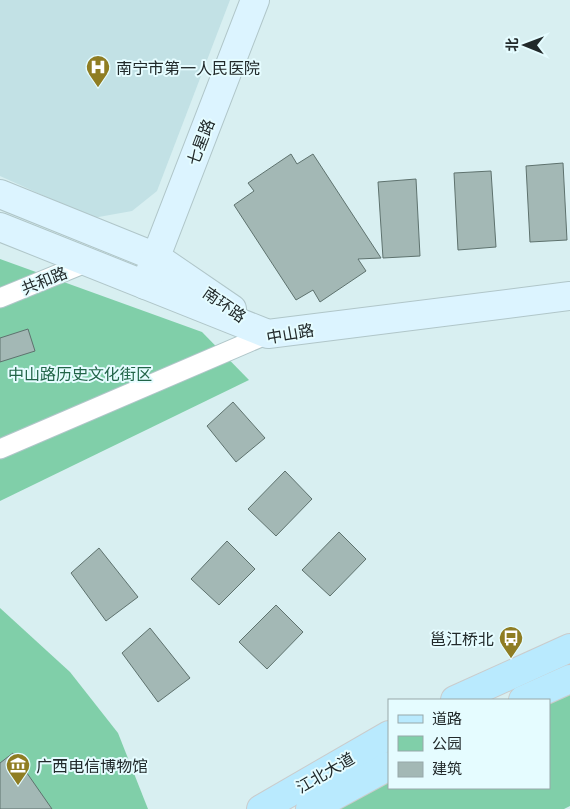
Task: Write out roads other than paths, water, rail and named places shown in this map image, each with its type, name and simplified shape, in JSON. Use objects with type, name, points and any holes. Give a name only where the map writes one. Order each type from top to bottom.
[{"type":"main road","name":"七星路","points":[[145,285],[255,0]]},
{"type":"main road","name":"南环路","points":[[0,194],[155,257],[268,334]]},
{"type":"main road","name":"南环路","points":[[0,227],[268,334]]},
{"type":"main road","name":"中山路","points":[[268,334],[570,296]]},
{"type":"main road","points":[[457,699],[570,648]]},
{"type":"main road","points":[[525,699],[570,679]]},
{"type":"main road","name":"江北大道","points":[[261,809],[388,736]]},
{"type":"main road","name":"江北大道","points":[[310,809],[388,767]]},
{"type":"street","name":"共和路","points":[[0,298],[88,262]]},
{"type":"street","name":"中山路","points":[[0,449],[268,334]]},
{"type":"place","name":"南宁市第一人民医院","points":[[98,88]]},
{"type":"place","name":"邕江桥北","points":[[511,659]]},
{"type":"place","name":"广西电信博物馆","points":[[18,786]]},
{"type":"park label","name":"中山路历史文化街区","points":[[80,373]]}]
